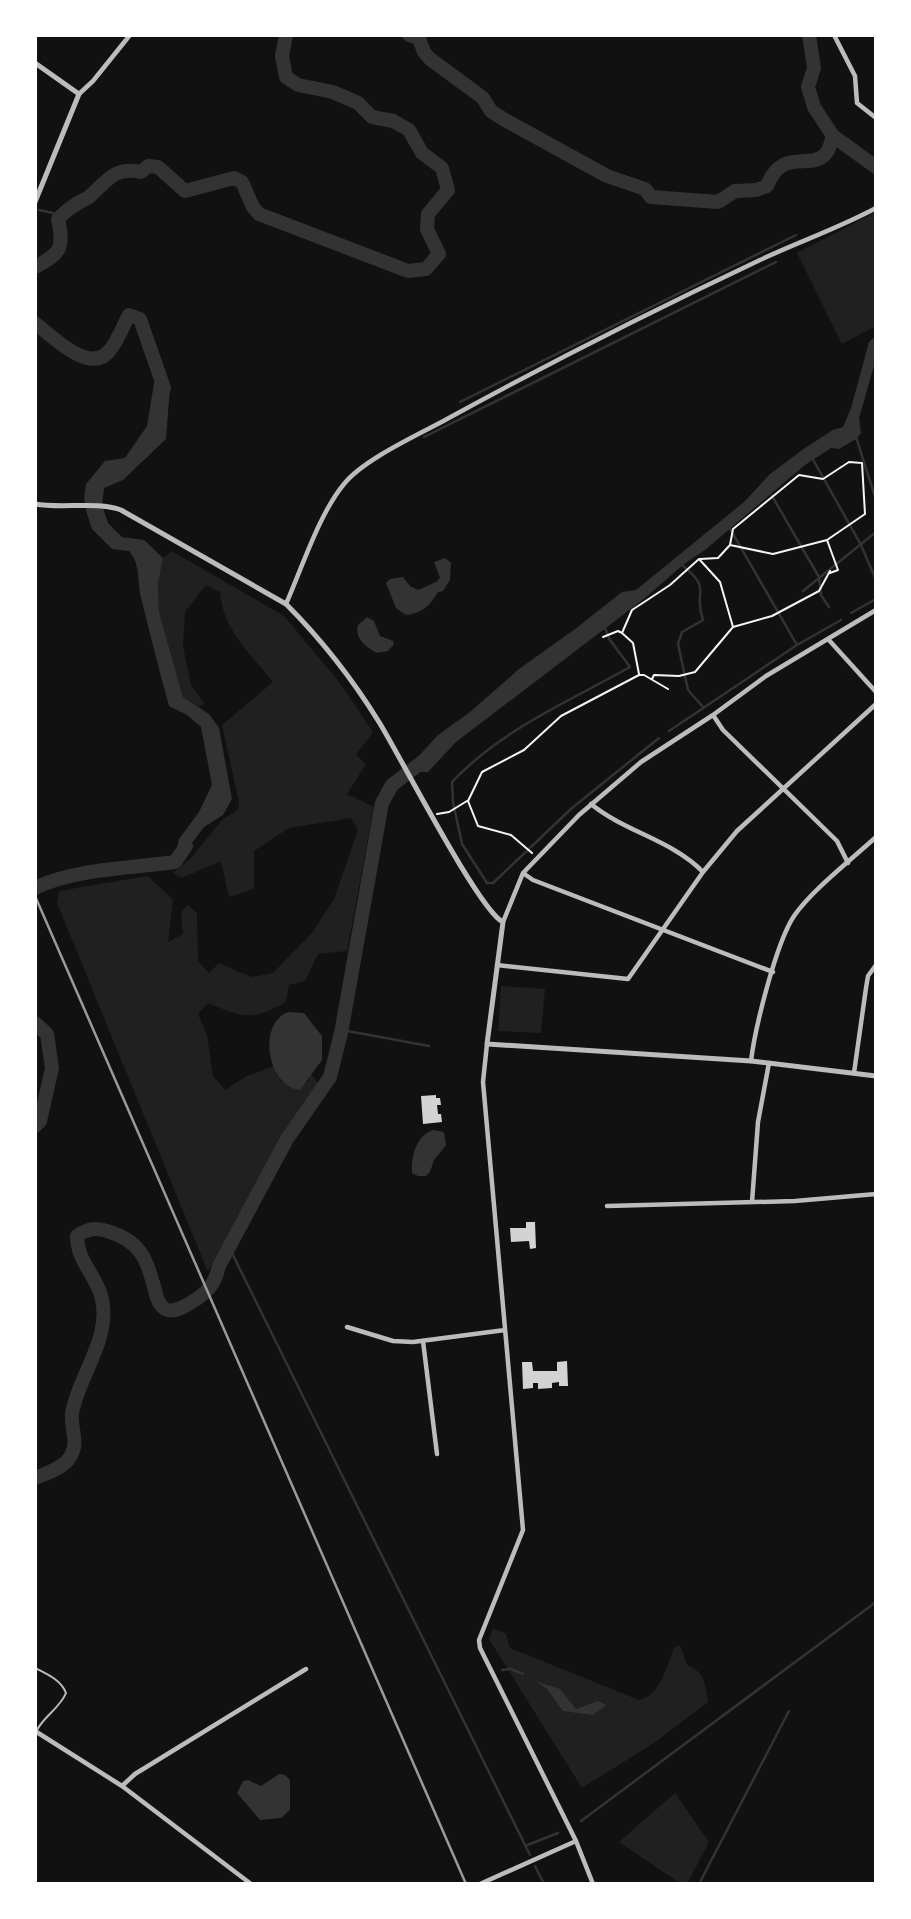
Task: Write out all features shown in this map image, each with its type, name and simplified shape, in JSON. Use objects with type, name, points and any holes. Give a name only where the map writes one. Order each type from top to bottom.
[{"type":"street","points":[[35,202],[79,94],[130,35]]},
{"type":"street","points":[[834,35],[855,76],[857,103],[876,118]]},
{"type":"street","points":[[35,63],[79,94]]},
{"type":"street","points":[[286,604],[339,491],[345,482],[374,460],[490,395],[690,294],[876,208]]},
{"type":"street","points":[[35,504],[110,507],[121,510],[286,604],[353,684],[378,721],[491,913],[503,922]]},
{"type":"street","points":[[593,1884],[576,1841],[480,1648],[479,1640],[523,1530],[483,1082],[503,922],[523,873],[591,804],[641,762],[766,676],[876,610]]},
{"type":"street","points":[[828,639],[876,692]]},
{"type":"street","points":[[497,965],[628,979],[703,872],[737,831],[876,704]]},
{"type":"street","points":[[713,715],[723,730],[837,841],[848,863]]},
{"type":"street","points":[[591,804],[675,851],[703,872]]},
{"type":"street","points":[[751,1061],[754,1039],[772,972],[786,931],[795,915],[876,837]]},
{"type":"street","points":[[523,873],[533,880],[772,972]]},
{"type":"street","points":[[854,1073],[868,976],[876,965]]},
{"type":"street","points":[[487,1044],[751,1061],[876,1076]]},
{"type":"street","points":[[752,1202],[758,1122],[769,1063]]},
{"type":"street","points":[[607,1206],[818,1200],[876,1194]]},
{"type":"street","points":[[347,1327],[393,1341],[423,1341],[505,1330]]},
{"type":"street","points":[[423,1341],[437,1454]]},
{"type":"street","points":[[122,1786],[135,1774],[306,1669]]},
{"type":"street","points":[[36,1731],[122,1786],[251,1884]]},
{"type":"street","points":[[480,1884],[576,1841]]},
{"type":"lane","points":[[35,1668],[63,1686],[66,1693],[36,1731]]},
{"type":"path","points":[[622,633],[632,610],[670,585],[699,559],[718,558],[730,545],[733,529],[799,475],[823,480],[849,462],[862,463],[865,514],[827,540],[773,554],[730,545]]},
{"type":"path","points":[[652,679],[654,676],[679,676],[695,672],[733,627],[772,615],[819,591],[830,572],[838,570],[827,540]]},
{"type":"path","points":[[699,559],[720,582],[733,627]]},
{"type":"path","points":[[603,637],[618,631],[633,643],[639,675]]},
{"type":"path","points":[[436,814],[449,812],[468,801],[482,772],[524,750],[561,716],[639,675],[668,689]]},
{"type":"path","points":[[468,801],[478,826],[511,835],[533,853]]},
{"type":"shaded area","points":[[876,212],[876,326],[842,344],[797,253]]},
{"type":"shaded area","points":[[876,335],[876,359],[859,418],[861,433],[856,439],[839,449],[831,448],[805,465],[645,598],[456,742],[428,772],[418,772],[413,766],[414,761],[438,735],[470,712],[519,669],[622,592],[636,590],[744,502],[770,474],[805,448],[833,430],[843,427],[869,342]]},
{"type":"shaded area","points":[[162,370],[170,387],[166,439],[123,480],[104,488],[102,505],[108,523],[122,537],[144,540],[163,558],[158,584],[159,612],[183,697],[209,714],[219,728],[232,799],[223,815],[204,827],[179,860],[174,861],[179,839],[199,812],[212,785],[201,727],[187,715],[169,706],[133,556],[129,551],[112,549],[92,529],[84,498],[86,484],[105,461],[125,458],[147,426],[156,371]]},
{"type":"shaded area","points":[[172,551],[284,616],[340,683],[373,732],[356,755],[366,764],[347,794],[374,807],[347,951],[318,954],[305,981],[289,985],[286,1002],[264,1013],[239,1014],[208,1003],[198,1014],[207,1035],[213,1076],[225,1090],[245,1077],[274,1066],[282,1082],[308,1082],[311,1074],[319,1084],[300,1110],[208,1272],[57,903],[59,891],[148,876],[173,900],[168,942],[183,934],[181,913],[188,905],[197,913],[198,961],[209,973],[219,963],[251,977],[273,973],[312,933],[334,899],[358,830],[351,818],[289,828],[254,851],[254,889],[229,897],[221,861],[182,878],[173,873],[191,858],[223,819],[238,810],[239,803],[222,725],[273,682],[232,629],[222,605],[220,592],[206,585],[185,612],[183,646],[191,685],[204,703],[199,707],[183,697],[159,612],[158,584],[163,558]]},
{"type":"shaded area","points":[[445,558],[451,563],[450,580],[443,591],[438,592],[428,605],[417,613],[406,615],[396,608],[386,583],[390,579],[403,577],[410,586],[418,590],[440,578],[434,562]]},
{"type":"shaded area","points":[[367,617],[374,621],[380,636],[393,641],[394,644],[388,651],[377,653],[359,638],[358,625]]},
{"type":"shaded area","points":[[501,986],[545,989],[541,1033],[498,1031]]},
{"type":"shaded area","points":[[288,1012],[304,1013],[322,1036],[322,1060],[300,1090],[289,1086],[280,1078],[270,1054],[272,1029],[278,1019]]},
{"type":"shaded area","points":[[433,1130],[444,1132],[446,1145],[434,1160],[430,1172],[426,1176],[418,1176],[412,1173],[412,1160],[422,1137]]},
{"type":"shaded area","points":[[493,1628],[506,1634],[510,1648],[639,1700],[658,1686],[674,1648],[678,1645],[687,1665],[703,1679],[708,1702],[654,1743],[582,1788],[489,1639]]},
{"type":"shaded area","points":[[535,1681],[560,1689],[576,1709],[598,1701],[606,1705],[593,1715],[563,1711],[547,1689]]},
{"type":"shaded area","points":[[279,1774],[290,1780],[290,1810],[281,1818],[260,1820],[237,1793],[243,1781],[248,1780],[261,1786]]},
{"type":"shaded area","points":[[675,1793],[709,1842],[687,1884],[681,1884],[619,1842]]},
{"type":"building","points":[[436,1095],[436,1098],[440,1098],[441,1105],[437,1105],[442,1122],[423,1124],[421,1096]]},
{"type":"building","points":[[526,1222],[535,1222],[536,1248],[530,1249],[529,1241],[511,1242],[510,1228],[526,1228]]},
{"type":"building","points":[[567,1361],[568,1386],[559,1386],[559,1382],[552,1383],[552,1388],[538,1389],[538,1383],[533,1383],[533,1388],[523,1389],[522,1362],[532,1362],[533,1371],[557,1371],[557,1362]]},
{"type":"waterway","points":[[35,267],[51,258],[59,248],[61,236],[58,219],[66,211],[89,197],[112,176],[124,171],[141,172],[148,166],[158,167],[185,191],[234,178],[242,182],[259,214],[408,271],[426,269],[439,254],[427,229],[428,214],[448,190],[442,168],[422,153],[409,130],[393,121],[372,117],[358,103],[333,92],[298,85],[286,77],[282,56],[286,35]]},
{"type":"waterway","points":[[409,35],[419,38],[430,59],[483,98],[491,111],[607,176],[645,189],[651,197],[718,202],[735,191],[756,190],[767,186],[781,166],[821,158],[828,150],[833,136],[814,107],[808,87],[814,68],[809,35]]},
{"type":"waterway","points":[[833,136],[876,167]]},
{"type":"waterway","points":[[39,210],[62,215]]},
{"type":"waterway","points":[[460,402],[796,235]]},
{"type":"waterway","points":[[424,437],[776,262]]},
{"type":"waterway","points":[[35,323],[72,352],[93,359],[102,357],[110,350],[129,315],[140,319],[164,388]]},
{"type":"waterway","points":[[856,437],[876,500]]},
{"type":"waterway","points":[[811,456],[861,545],[876,580]]},
{"type":"waterway","points":[[772,496],[819,577],[821,595],[829,607]]},
{"type":"waterway","points":[[729,527],[797,645]]},
{"type":"waterway","points":[[803,591],[876,532]]},
{"type":"waterway","points":[[682,565],[700,586],[700,610],[703,620],[682,632],[678,644],[688,690],[703,707]]},
{"type":"waterway","points":[[851,613],[876,599]]},
{"type":"waterway","points":[[669,731],[797,645],[841,620]]},
{"type":"waterway","points":[[604,626],[610,640],[630,667],[514,732],[471,763],[452,782],[453,802],[462,844],[487,883],[493,883],[572,808],[659,738]]},
{"type":"waterway","points":[[35,1478],[61,1466],[72,1454],[72,1413],[103,1326],[101,1295],[80,1252],[77,1236],[88,1230],[99,1229],[128,1240],[145,1260],[157,1298],[165,1309],[176,1310],[200,1297],[211,1286],[287,1139],[330,1077],[341,1033],[382,803],[392,785],[430,756]]},
{"type":"waterway","points":[[35,888],[84,873],[175,862],[186,846]]},
{"type":"waterway","points":[[35,1023],[47,1034],[52,1068],[40,1121],[35,1126]]},
{"type":"waterway","points":[[342,1030],[429,1046]]},
{"type":"waterway","points":[[229,1247],[530,1855]]},
{"type":"waterway","points":[[581,1821],[876,1602]]},
{"type":"waterway","points":[[502,1670],[511,1669],[523,1674]]},
{"type":"waterway","points":[[699,1884],[789,1711]]},
{"type":"waterway","points":[[525,1846],[558,1833]]},
{"type":"waterway","points":[[535,1866],[544,1884]]},
{"type":"railway","points":[[35,896],[466,1884]]}]
